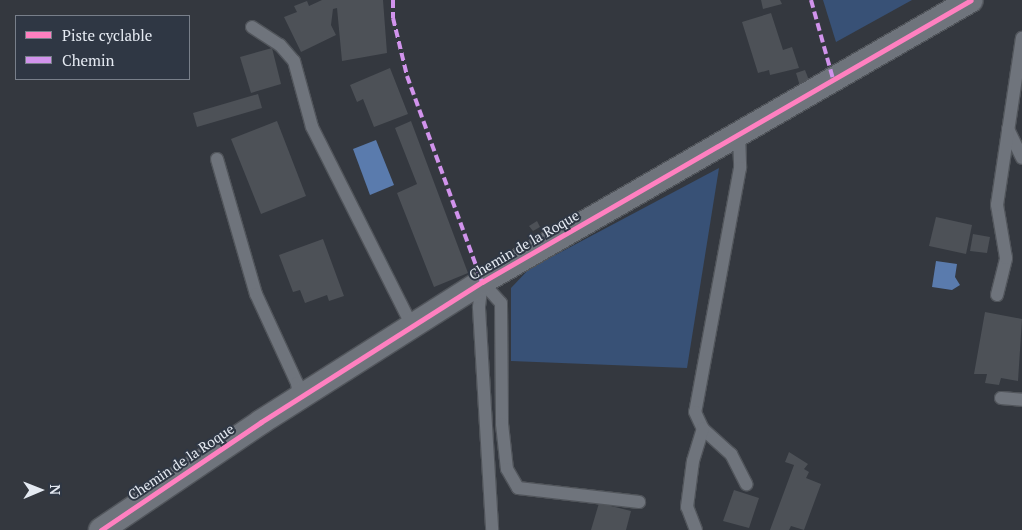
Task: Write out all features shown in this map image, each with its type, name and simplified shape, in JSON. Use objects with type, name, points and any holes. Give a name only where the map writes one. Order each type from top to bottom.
[{"type":"street","name":"Chemin de la Roque","points":[[101,530],[299,398],[482,282],[971,0]]},
{"type":"lane","points":[[252,27],[280,45],[294,61],[312,127],[412,326]]},
{"type":"lane","points":[[997,295],[1006,258],[997,206],[1022,38]]},
{"type":"lane","points":[[1008,129],[1022,158]]},
{"type":"lane","points":[[739,134],[740,168],[695,412],[703,429],[731,454],[746,484]]},
{"type":"lane","points":[[217,159],[256,294],[296,384],[299,398]]},
{"type":"lane","points":[[482,282],[501,303],[502,424],[507,469],[518,488],[639,502]]},
{"type":"lane","points":[[482,282],[479,308],[492,530]]},
{"type":"lane","points":[[1001,398],[1022,400]]},
{"type":"lane","points":[[696,530],[687,507],[694,461],[703,429]]},
{"type":"shaded area","points":[[823,0],[912,0],[836,42]]},
{"type":"shaded area","points":[[376,140],[394,185],[370,195],[353,149]]},
{"type":"shaded area","points":[[719,168],[687,368],[511,361],[511,288],[529,269]]},
{"type":"shaded area","points":[[936,261],[957,264],[955,277],[960,285],[952,290],[932,287]]},
{"type":"building","points":[[322,0],[383,0],[387,53],[342,61],[337,8],[333,9],[331,25],[336,35],[301,52],[284,17],[297,12],[294,6],[307,1],[309,6]]},
{"type":"building","points":[[761,0],[780,0],[782,4],[763,9]]},
{"type":"building","points":[[771,13],[783,50],[792,47],[799,68],[770,75],[769,70],[758,73],[742,22]]},
{"type":"building","points":[[272,48],[281,84],[251,93],[240,57]]},
{"type":"building","points":[[390,68],[408,114],[374,127],[363,99],[357,102],[350,85]]},
{"type":"building","points":[[805,70],[810,83],[800,86],[796,73]]},
{"type":"building","points":[[258,94],[262,108],[197,127],[193,113]]},
{"type":"building","points":[[277,121],[306,196],[261,214],[231,139]]},
{"type":"building","points":[[411,121],[468,273],[434,287],[397,193],[417,184],[395,128]]},
{"type":"building","points":[[936,217],[972,225],[966,254],[929,246]]},
{"type":"building","points":[[537,221],[540,227],[533,231],[529,226]]},
{"type":"building","points":[[973,234],[990,237],[987,253],[970,251]]},
{"type":"building","points":[[323,239],[344,296],[329,301],[327,295],[305,303],[300,290],[293,292],[279,255]]},
{"type":"building","points":[[985,312],[1022,319],[1018,381],[1001,378],[999,385],[985,383],[987,374],[974,374]]},
{"type":"building","points":[[789,452],[808,464],[804,469],[809,472],[806,478],[821,484],[804,530],[791,526],[789,530],[770,530],[794,465],[785,462]]},
{"type":"building","points":[[734,490],[759,498],[749,528],[723,521]]},
{"type":"building","points":[[599,503],[631,511],[626,530],[591,530]]},
{"type":"marked path","points":[[393,0],[393,18],[407,76],[482,282]]},
{"type":"marked path","points":[[811,0],[833,79]]},
{"type":"cycle path","points":[[101,530],[261,422],[482,282],[971,0]]}]
